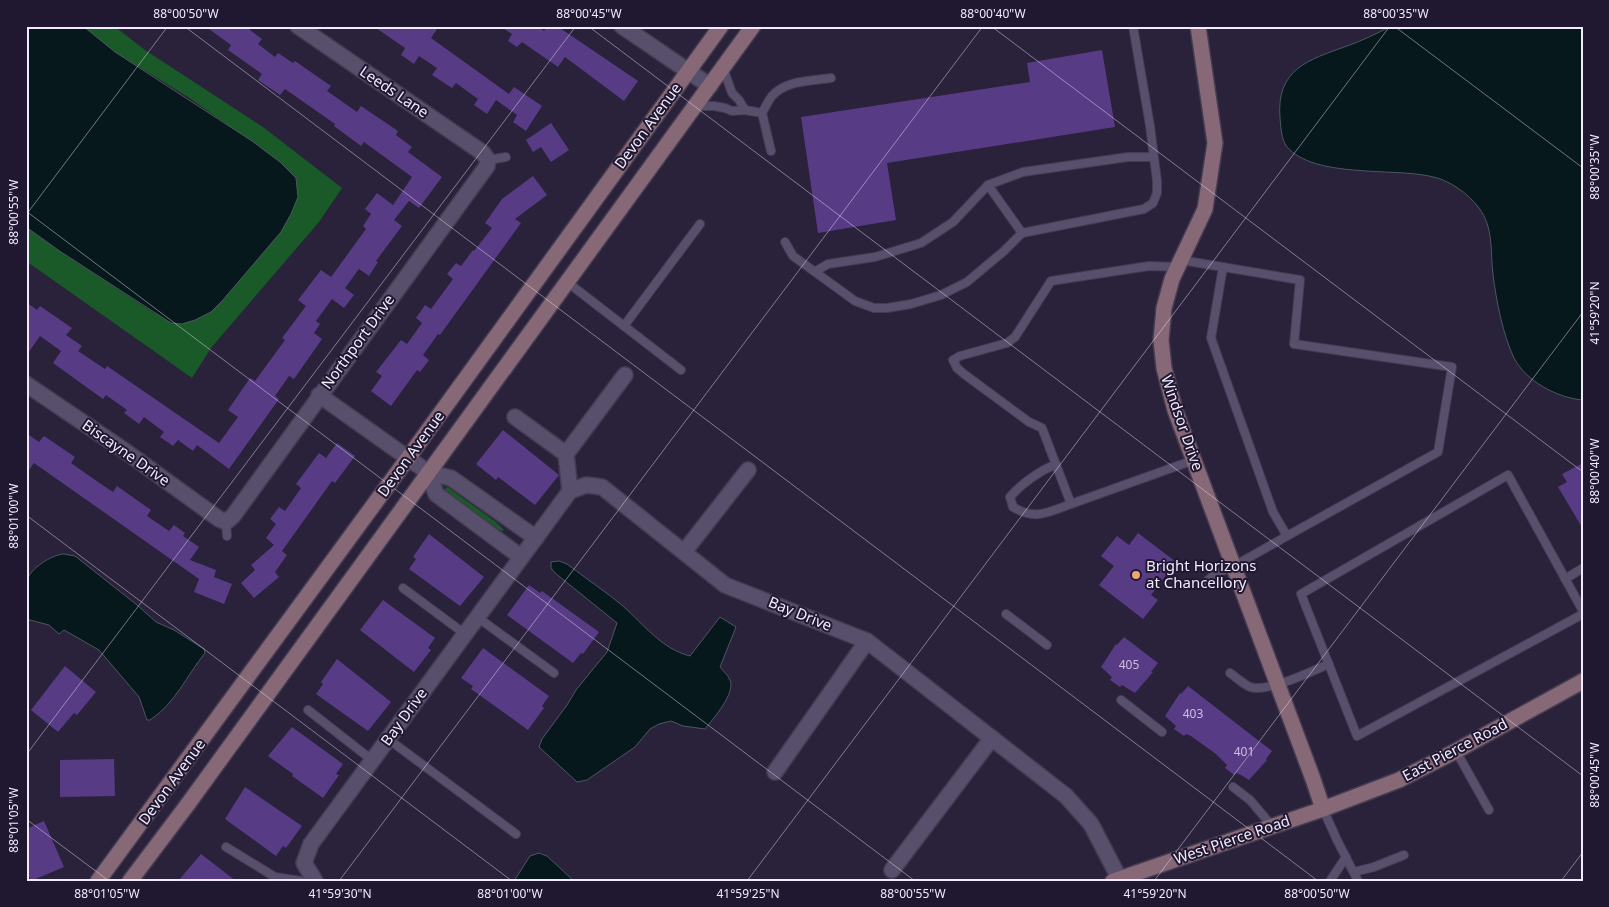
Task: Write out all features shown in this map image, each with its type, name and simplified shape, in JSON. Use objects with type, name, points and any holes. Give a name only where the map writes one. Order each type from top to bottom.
[{"type":"main road","name":"Devon Avenue","points":[[98,881],[721,26]]},
{"type":"main road","name":"Devon Avenue","points":[[130,881],[188,804],[753,26]]},
{"type":"main road","name":"Windsor Drive","points":[[1198,26],[1215,143],[1205,209],[1172,280],[1164,308],[1161,340],[1164,368],[1175,410],[1323,808]]},
{"type":"main road","name":"East Pierce Road","points":[[1323,808],[1399,780],[1456,752],[1583,681]]},
{"type":"main road","name":"West Pierce Road","points":[[1116,880],[1323,808]]},
{"type":"street","name":"Leeds Lane","points":[[298,26],[483,153],[488,160]]},
{"type":"street","points":[[622,26],[710,86]]},
{"type":"street","name":"Northport Drive","points":[[227,529],[233,516],[319,395],[484,171],[488,160]]},
{"type":"street","points":[[570,491],[566,454],[625,375]]},
{"type":"street","name":"Biscayne Drive","points":[[26,384],[125,451],[219,519],[227,529]]},
{"type":"street","points":[[319,395],[429,473],[451,478],[536,538]]},
{"type":"street","points":[[515,417],[566,454]]},
{"type":"street","points":[[684,552],[748,470]]},
{"type":"street","points":[[429,473],[436,494],[521,557]]},
{"type":"street","name":"Bay Drive","points":[[315,881],[304,863],[311,844],[570,491],[586,485],[602,487],[725,585],[868,641],[1066,796],[1090,824],[1116,880]]},
{"type":"street","points":[[775,772],[868,641]]},
{"type":"street","points":[[892,870],[992,738]]},
{"type":"lane","points":[[785,242],[793,256],[855,300],[874,308],[887,308],[911,304],[941,295],[967,282],[1004,252],[1022,233],[1144,209],[1153,203],[1157,193],[1157,181],[1133,26]]},
{"type":"lane","points":[[723,68],[732,93],[745,110]]},
{"type":"lane","points":[[771,151],[762,113],[772,96],[782,88],[794,83],[831,78]]},
{"type":"lane","points":[[695,106],[714,106],[732,111],[745,110],[762,113]]},
{"type":"lane","points":[[488,160],[506,157]]},
{"type":"lane","points":[[816,271],[828,264],[875,257],[920,243],[953,222],[988,185],[1023,172],[1128,157],[1153,157]]},
{"type":"lane","points":[[988,185],[1022,233]]},
{"type":"lane","points":[[624,326],[700,224]]},
{"type":"lane","points":[[1071,504],[1042,428],[1029,422],[964,374],[957,368],[953,360],[960,356],[1007,342],[1015,337],[1051,281],[1149,266],[1180,264],[1223,267],[1300,280],[1294,344],[1452,367],[1438,452],[1234,566],[1215,574],[1205,583]]},
{"type":"lane","points":[[1223,267],[1211,338],[1274,512],[1287,536]]},
{"type":"lane","points":[[568,282],[682,370]]},
{"type":"lane","points":[[1056,464],[1042,470],[1021,485],[1010,497],[1013,507],[1025,514],[1038,515],[1194,460]]},
{"type":"lane","points":[[1508,475],[1583,612],[1357,736],[1302,594],[1508,475]]},
{"type":"lane","points":[[1565,579],[1583,568]]},
{"type":"lane","points":[[403,588],[465,634]]},
{"type":"lane","points":[[1006,614],[1046,645]]},
{"type":"lane","points":[[477,617],[554,673]]},
{"type":"lane","points":[[1230,673],[1252,688],[1278,685],[1329,664]]},
{"type":"lane","points":[[1121,700],[1162,732]]},
{"type":"lane","points":[[308,710],[372,760]]},
{"type":"lane","points":[[388,739],[516,834]]},
{"type":"lane","points":[[1456,752],[1489,810]]},
{"type":"lane","points":[[1233,787],[1250,800],[1272,826]]},
{"type":"lane","points":[[1323,808],[1358,881]]},
{"type":"lane","points":[[226,846],[275,877],[301,881]]},
{"type":"lane","points":[[1354,872],[1374,867],[1404,855]]},
{"type":"lane","points":[[1330,881],[1346,857]]},
{"type":"green space","points":[[83,26],[114,26],[145,50],[263,127],[342,188],[319,222],[211,348],[192,378],[26,261],[26,227],[154,313],[222,301],[244,275],[280,162],[188,97],[115,52]]},
{"type":"green space","points":[[446,487],[496,522],[504,530],[502,531],[491,526],[446,493],[444,491]]},
{"type":"shaded area","points":[[26,26],[83,26],[115,52],[252,141],[280,162],[296,178],[298,197],[281,232],[211,312],[182,324],[171,323],[61,252],[26,227]]},
{"type":"shaded area","points":[[1392,26],[1583,26],[1583,400],[1563,396],[1543,387],[1526,374],[1514,358],[1506,339],[1498,306],[1487,224],[1479,208],[1469,197],[1450,183],[1429,176],[1334,168],[1315,163],[1299,157],[1285,144],[1281,129],[1280,101],[1283,88],[1289,77],[1297,69],[1320,56],[1358,42]]},
{"type":"shaded area","points":[[64,554],[75,556],[156,622],[174,630],[204,649],[205,653],[174,698],[150,720],[147,720],[139,697],[99,650],[64,630],[59,634],[49,625],[26,619],[26,588],[29,575],[42,563]]},
{"type":"shaded area","points":[[559,561],[567,564],[609,595],[654,636],[680,653],[690,656],[720,617],[736,627],[720,667],[730,680],[730,692],[723,706],[705,729],[683,726],[671,721],[659,724],[650,729],[635,747],[587,780],[577,782],[539,747],[542,739],[576,690],[607,652],[617,623],[555,573],[551,568],[551,562]]},
{"type":"shaded area","points":[[539,853],[547,856],[574,881],[514,881],[530,856]]},
{"type":"building","points":[[205,26],[245,26],[262,39],[258,44],[275,57],[278,53],[293,63],[295,61],[331,86],[327,91],[357,112],[361,106],[398,131],[396,135],[412,147],[408,152],[442,177],[419,208],[409,201],[394,220],[402,226],[376,261],[378,262],[369,276],[359,269],[345,288],[354,295],[344,308],[332,299],[316,321],[320,324],[314,333],[322,339],[294,379],[289,376],[275,396],[279,399],[229,469],[197,445],[193,451],[178,440],[173,446],[160,437],[164,432],[144,417],[139,424],[124,413],[127,410],[106,395],[103,399],[53,363],[61,351],[40,336],[26,356],[26,302],[37,310],[40,306],[72,328],[66,335],[82,346],[78,351],[105,369],[107,366],[219,443],[238,417],[228,410],[250,378],[255,381],[285,340],[282,338],[306,306],[298,300],[321,270],[331,277],[366,229],[363,226],[371,214],[365,209],[377,193],[393,205],[412,177],[364,142],[361,146],[334,126],[335,124],[285,89],[280,95],[258,80],[262,74],[228,50],[231,45]]},
{"type":"building","points":[[373,26],[439,26],[431,38],[509,94],[514,87],[542,106],[526,131],[513,122],[517,115],[496,100],[487,114],[474,105],[478,99],[456,83],[452,88],[432,75],[437,68],[419,56],[414,64],[401,55],[405,48]]},
{"type":"building","points":[[500,26],[538,26],[544,31],[547,26],[557,26],[638,81],[624,101],[565,57],[558,67],[522,42],[517,47],[508,41],[512,34]]},
{"type":"building","points":[[1102,50],[1115,127],[887,163],[896,220],[818,233],[801,117],[1030,82],[1027,63]]},
{"type":"building","points":[[551,123],[569,150],[551,162],[541,147],[533,152],[526,140]]},
{"type":"building","points":[[533,176],[547,195],[515,219],[521,223],[440,335],[438,334],[423,355],[429,360],[420,372],[417,370],[391,406],[371,391],[382,376],[376,372],[401,340],[407,344],[422,323],[416,318],[425,305],[431,309],[453,279],[447,274],[456,263],[461,266],[492,228],[485,223],[502,199]]},
{"type":"building","points":[[503,430],[559,475],[535,505],[498,477],[496,480],[476,464]]},
{"type":"building","points":[[26,433],[39,442],[44,436],[75,457],[71,463],[98,482],[113,492],[117,486],[151,510],[147,516],[169,531],[174,525],[185,533],[183,536],[199,547],[190,560],[216,570],[214,577],[232,584],[224,604],[194,592],[199,579],[34,463],[26,474]]},
{"type":"building","points":[[337,443],[355,456],[335,483],[332,481],[282,551],[287,555],[275,572],[279,577],[254,598],[241,583],[255,570],[251,565],[274,545],[266,538],[276,524],[270,519],[279,507],[285,511],[301,488],[296,484],[319,453],[326,458]]},
{"type":"building","points":[[1583,463],[1583,529],[1558,487],[1567,482],[1562,474]]},
{"type":"building","name":"Bright Horizons at Chancellory","points":[[1138,533],[1176,562],[1151,595],[1158,600],[1143,619],[1099,585],[1114,566],[1101,556],[1117,536],[1129,545]]},
{"type":"building","points":[[429,534],[484,577],[460,606],[409,569],[416,559],[413,557]]},
{"type":"building","points":[[529,585],[540,593],[542,591],[599,632],[583,654],[581,653],[573,663],[507,615]]},
{"type":"building","points":[[383,600],[435,638],[428,648],[431,650],[414,672],[360,630]]},
{"type":"building","points":[[1124,637],[1158,663],[1151,672],[1153,672],[1135,693],[1122,685],[1120,687],[1110,680],[1112,677],[1101,667],[1116,644]]},
{"type":"building","points":[[483,648],[549,696],[542,706],[544,708],[528,730],[471,689],[473,686],[461,678]]},
{"type":"building","points":[[337,659],[391,702],[368,731],[316,694],[323,684],[321,682]]},
{"type":"building","points":[[65,666],[96,692],[77,715],[74,713],[58,732],[31,710]]},
{"type":"building","points":[[1188,686],[1272,751],[1267,760],[1249,780],[1236,773],[1234,775],[1225,768],[1227,765],[1216,754],[1191,736],[1186,734],[1184,736],[1174,729],[1176,726],[1165,716],[1180,693]]},
{"type":"building","points":[[292,727],[343,764],[336,774],[339,775],[323,798],[268,756]]},
{"type":"building","points":[[114,759],[115,796],[60,797],[60,760]]},
{"type":"building","points":[[245,787],[302,826],[286,848],[283,846],[276,856],[225,819]]},
{"type":"building","points":[[44,821],[64,867],[31,881],[26,869],[26,829]]},
{"type":"building","points":[[201,854],[236,881],[178,881]]},
{"type":"place","name":"Bright Horizons at Chancellory","points":[[1136,575]]}]
